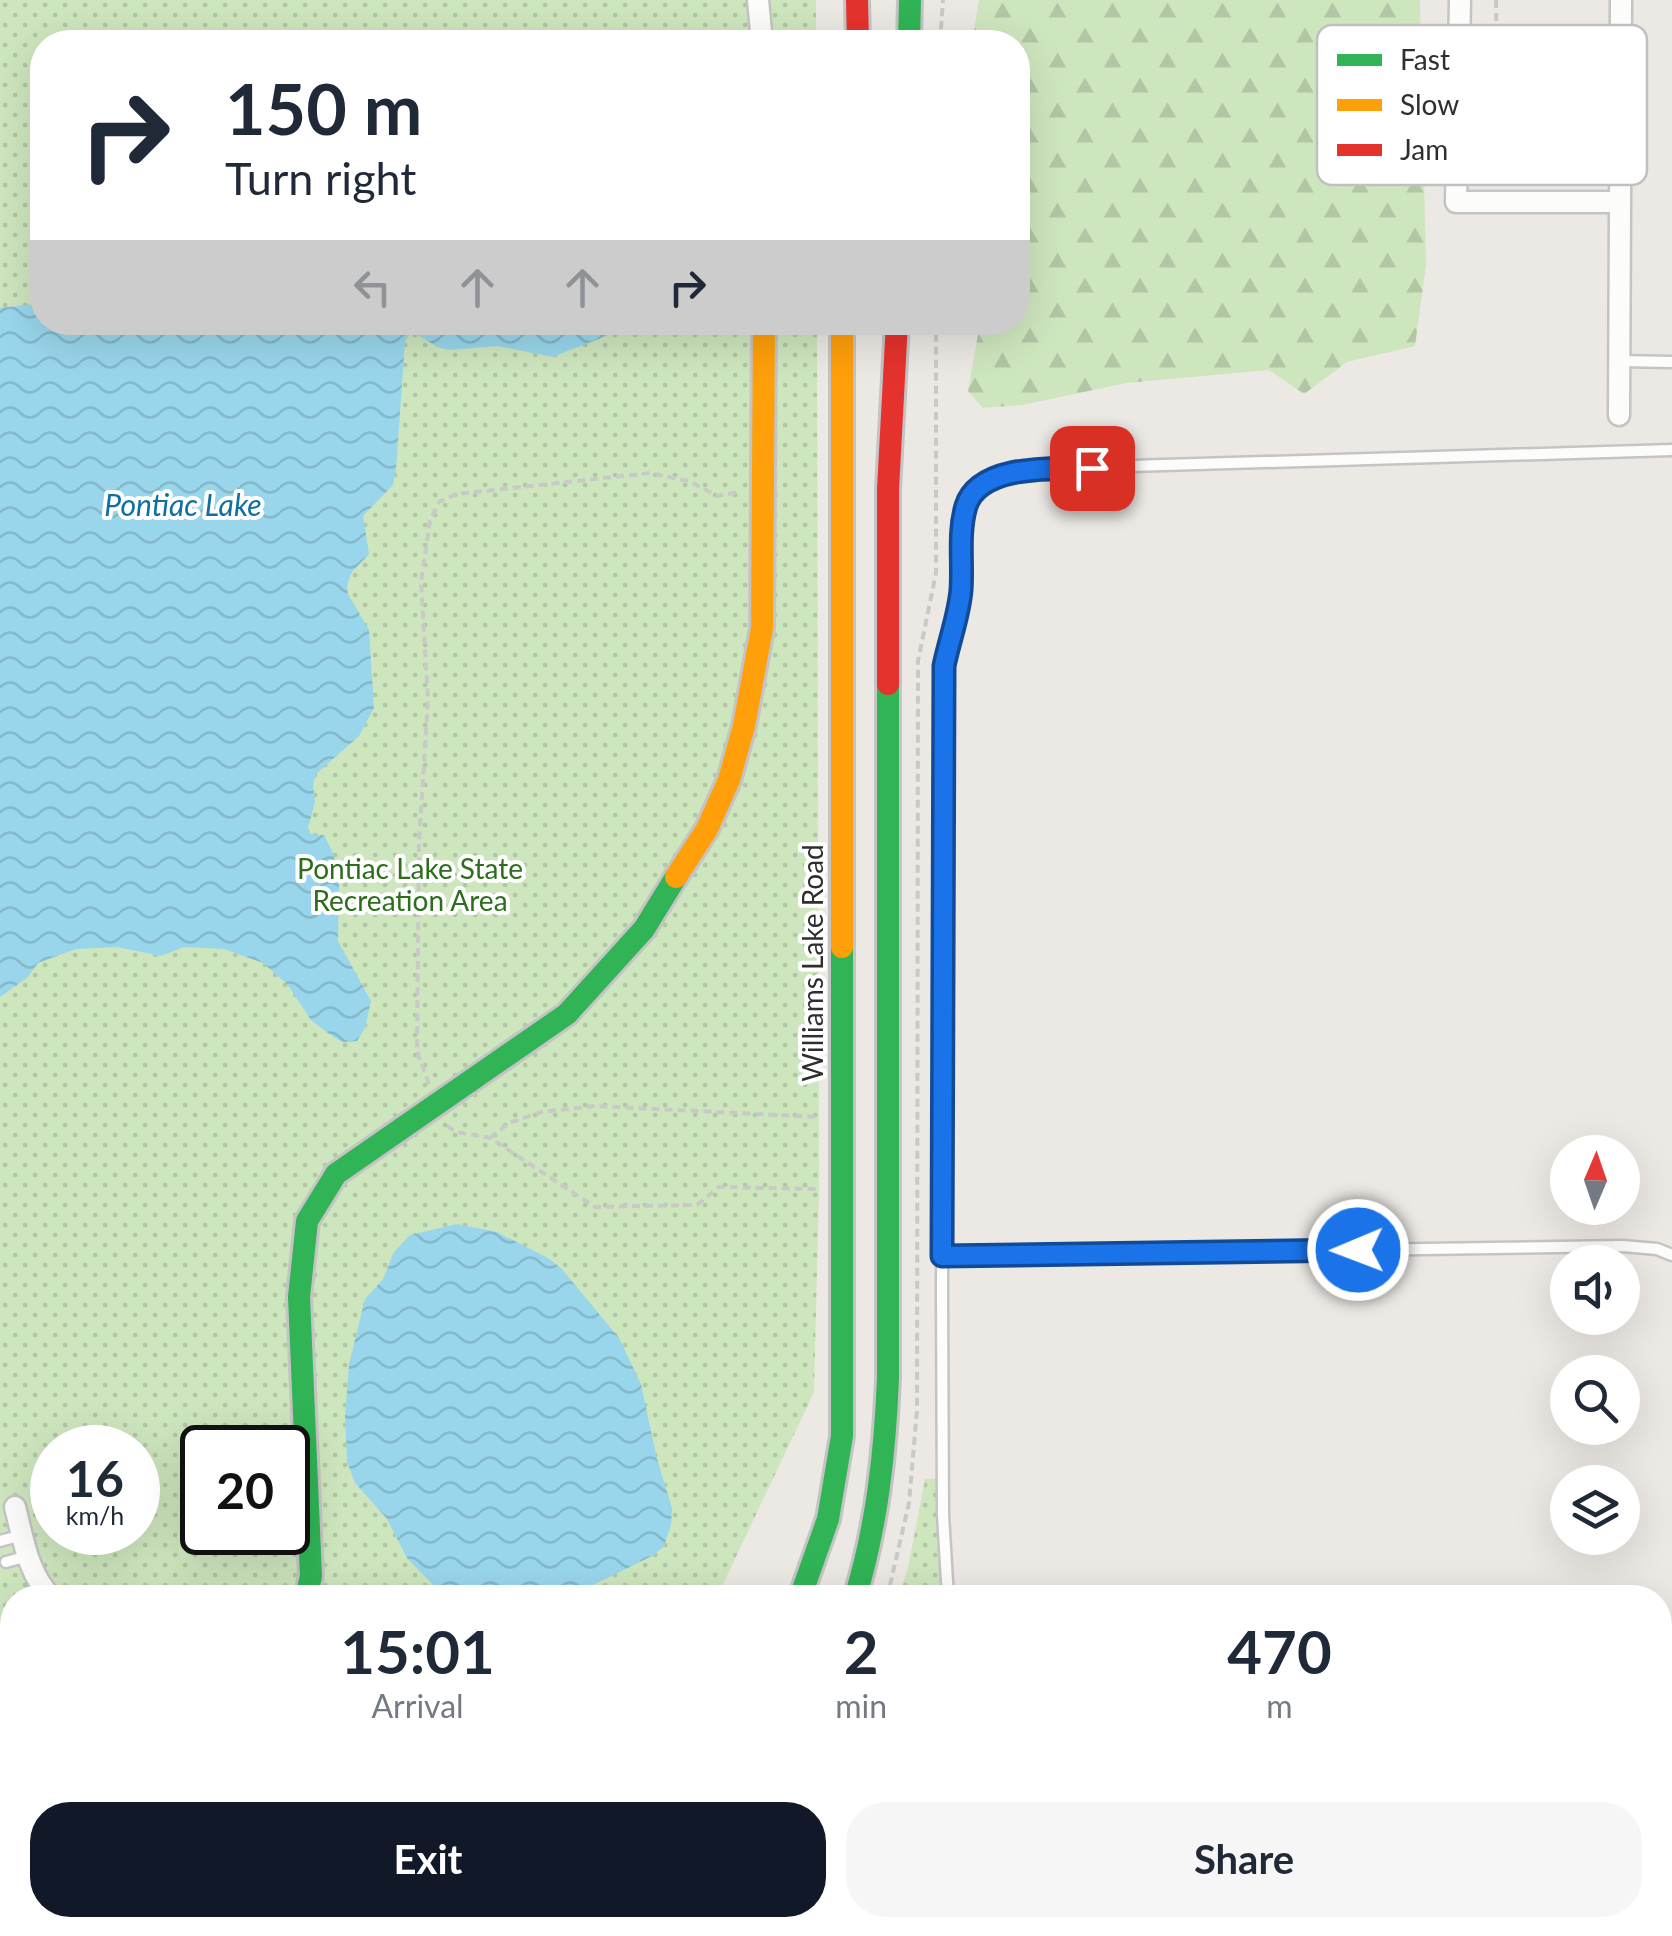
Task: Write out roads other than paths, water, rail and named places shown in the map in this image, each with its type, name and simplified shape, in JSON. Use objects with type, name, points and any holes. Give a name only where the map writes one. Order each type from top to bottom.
[{"type":"main road","points":[[842,0],[842,30]]},
{"type":"main road","points":[[857,0],[858,30]]},
{"type":"main road","points":[[909,30],[910,0]]},
{"type":"main road","points":[[310,1585],[299,1297],[307,1222],[336,1174],[567,1014],[644,929],[706,829],[729,780],[754,681],[764,584],[764,335]]},
{"type":"main road","name":"Williams Lake Road","points":[[805,1585],[828,1519],[842,1436],[842,335]]},
{"type":"main road","points":[[859,1585],[871,1548],[884,1462],[888,1378],[888,489],[896,335]]},
{"type":"street","points":[[758,0],[761,30]]},
{"type":"street","points":[[1459,25],[1460,0]]},
{"type":"street","points":[[1621,0],[1621,25]]},
{"type":"street","points":[[1456,185],[1456,202],[1619,202]]},
{"type":"street","points":[[1547,185],[1547,202]]},
{"type":"street","points":[[1619,185],[1619,415]]},
{"type":"street","points":[[17,1527],[40,1585]]},
{"type":"lane","points":[[1619,361],[1672,362]]},
{"type":"lane","points":[[947,1585],[943,1514],[942,1256],[944,666],[961,594],[960,547],[967,501],[995,476],[1032,469],[1672,450]]},
{"type":"lane","points":[[942,1256],[1623,1246],[1672,1255]]},
{"type":"lane","points":[[0,1541],[17,1527]]},
{"type":"lane","points":[[6,1562],[17,1527]]},
{"type":"water","name":"Pontiac Lake","points":[[30,304],[30,335],[409,335],[405,341],[393,485],[363,516],[369,554],[352,572],[347,585],[348,594],[369,630],[374,708],[359,736],[316,774],[315,802],[308,828],[311,834],[324,835],[333,853],[339,879],[338,941],[371,1001],[365,1028],[357,1041],[342,1042],[311,1020],[287,984],[263,963],[224,949],[184,947],[161,956],[117,947],[76,949],[38,963],[27,978],[0,997],[0,308]]},
{"type":"water","name":"Pontiac Lake","points":[[418,335],[609,335],[552,357],[498,346],[449,350]]},
{"type":"water","points":[[457,1224],[497,1232],[561,1268],[619,1338],[641,1384],[672,1508],[664,1546],[654,1555],[593,1585],[433,1585],[407,1558],[387,1519],[355,1483],[347,1462],[345,1416],[349,1364],[365,1299],[383,1279],[394,1252],[410,1235]]},
{"type":"park label","name":"Pontiac Lake State Recreation Area","points":[[410,884]]}]
